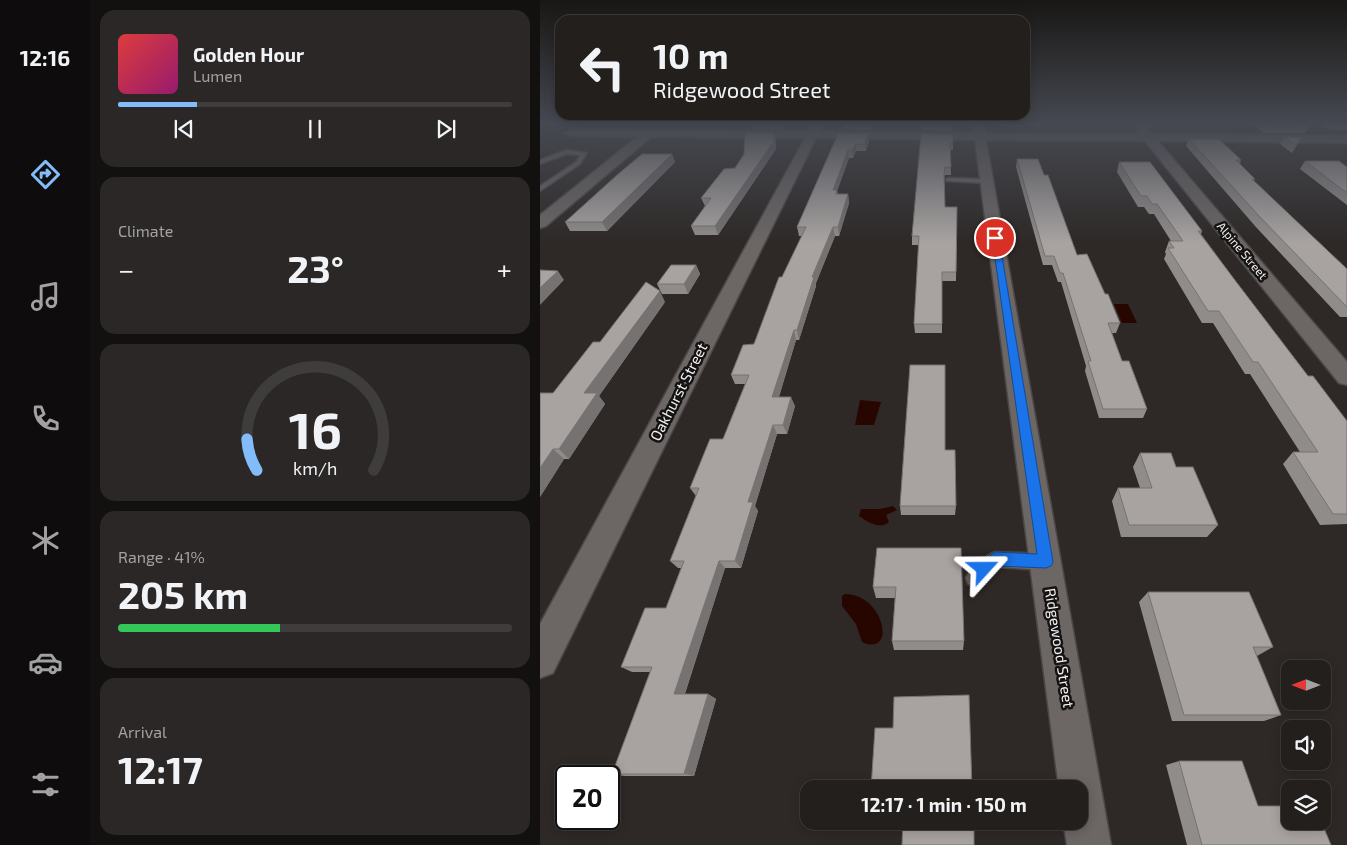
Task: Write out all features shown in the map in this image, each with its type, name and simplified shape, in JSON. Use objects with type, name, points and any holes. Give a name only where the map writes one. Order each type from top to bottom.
[{"type":"street","points":[[540,223],[612,163]]},
{"type":"street","name":"Oakhurst Street","points":[[540,660],[797,163]]},
{"type":"street","name":"Ridgewood Street","points":[[983,163],[1090,845]]},
{"type":"street","name":"Alpine Street","points":[[1170,163],[1347,377]]},
{"type":"lane","points":[[540,189],[577,163]]},
{"type":"lane","points":[[948,180],[986,181]]},
{"type":"lane","points":[[974,578],[995,559],[1046,562]]},
{"type":"shaded area","points":[[1114,304],[1128,304],[1137,323],[1122,323]]},
{"type":"shaded area","points":[[860,400],[881,402],[874,425],[855,425]]},
{"type":"shaded area","points":[[893,506],[897,510],[886,515],[889,522],[886,524],[874,524],[859,516],[861,509],[880,509]]},
{"type":"shaded area","points":[[845,594],[859,597],[877,613],[882,624],[883,634],[880,641],[873,645],[862,642],[856,624],[842,606],[842,596]]},
{"type":"building","points":[[631,163],[662,163],[602,222],[565,222]]},
{"type":"building","points":[[738,163],[758,163],[715,226],[691,226],[711,198],[701,198],[724,169],[735,168]]},
{"type":"building","points":[[825,163],[843,163],[833,190],[837,190],[836,194],[848,194],[838,227],[833,227],[812,277],[814,277],[797,330],[794,330],[772,397],[791,397],[783,425],[773,425],[748,502],[753,502],[735,561],[719,561],[674,694],[708,694],[684,774],[620,774],[620,765],[615,765],[652,667],[621,667],[645,608],[666,608],[684,561],[670,561],[699,488],[690,488],[710,439],[723,439],[749,375],[731,375],[743,345],[754,344],[779,277],[782,277],[806,227],[797,227]]},
{"type":"building","points":[[918,163],[951,163],[951,167],[945,167],[944,173],[945,207],[957,207],[956,272],[942,272],[942,324],[914,324],[919,236],[912,236]]},
{"type":"building","points":[[1018,163],[1040,163],[1044,175],[1048,175],[1077,255],[1087,254],[1105,294],[1108,294],[1120,323],[1108,323],[1122,361],[1129,361],[1147,409],[1103,409],[1088,361],[1091,361],[1063,273],[1060,273],[1054,256],[1045,256]]},
{"type":"building","points":[[1120,163],[1151,163],[1202,231],[1198,231],[1234,279],[1308,376],[1313,376],[1347,421],[1347,514],[1333,514],[1293,452],[1318,452],[1258,362],[1253,362],[1219,311],[1208,311],[1168,248],[1174,248],[1169,241],[1183,241],[1157,204],[1152,204],[1147,196],[1141,196]]},
{"type":"building","points":[[1211,163],[1239,163],[1255,179],[1252,179],[1347,269],[1347,307]]},
{"type":"building","points":[[1308,163],[1342,163],[1347,167],[1347,193]]},
{"type":"building","points":[[671,265],[696,265],[684,284],[657,284]]},
{"type":"building","points":[[540,270],[558,271],[540,288]]},
{"type":"building","points":[[646,282],[660,291],[584,393],[597,393],[559,449],[553,449],[540,468],[540,393],[553,393],[593,342],[600,342]]},
{"type":"building","points":[[910,365],[945,365],[945,450],[955,450],[956,506],[900,506]]},
{"type":"building","points":[[1140,453],[1171,453],[1176,467],[1193,467],[1218,525],[1129,525],[1118,488],[1152,488]]},
{"type":"building","points":[[877,548],[961,548],[964,641],[892,641],[896,587],[873,587]]},
{"type":"building","points":[[1148,592],[1249,592],[1273,647],[1253,647],[1281,715],[1184,715]]},
{"type":"building","points":[[969,695],[972,780],[872,780],[875,728],[893,728],[894,697]]},
{"type":"building","points":[[1179,761],[1242,761],[1258,806],[1281,806],[1281,830],[1325,830],[1331,845],[1202,845]]},
{"type":"building","points":[[903,830],[974,830],[974,845],[902,845]]},
{"type":"route","points":[[984,569],[995,559],[1046,562],[995,238]]}]
